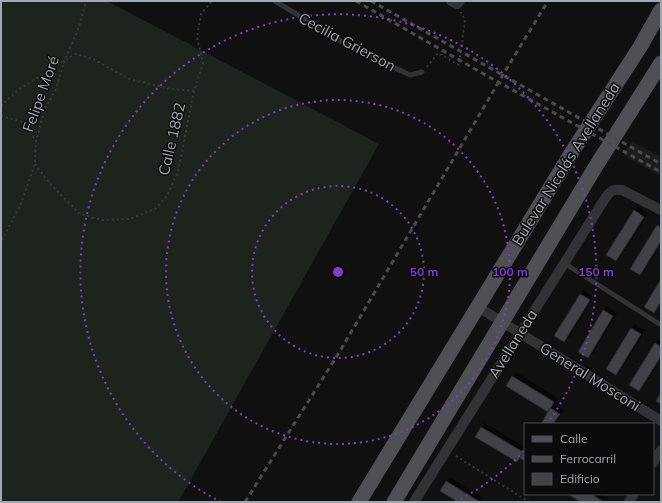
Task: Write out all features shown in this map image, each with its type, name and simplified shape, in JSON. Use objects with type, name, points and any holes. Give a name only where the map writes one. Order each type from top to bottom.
[{"type":"main road","name":"Bulevar Nicolás Avellaneda","points":[[359,502],[572,152],[640,47],[661,10]]},
{"type":"main road","name":"Bulevar Nicolás Avellaneda","points":[[394,502],[596,166],[660,68]]},
{"type":"street","name":"Avellaneda","points":[[414,502],[563,262],[610,191],[616,189],[631,193],[661,210]]},
{"type":"street","name":"General Mosconi","points":[[478,306],[661,421]]},
{"type":"street","points":[[654,461],[661,450]]},
{"type":"lane","name":"Cecilia Grierson","points":[[275,1],[350,47],[410,74],[422,72]]},
{"type":"lane","points":[[563,262],[661,325]]},
{"type":"path","name":"Felipe Moré","points":[[2,240],[20,206],[34,164],[36,141],[46,109],[56,89],[65,59],[78,30],[86,1]]},
{"type":"path","name":"Calle 1882","points":[[34,164],[50,184],[80,214],[101,220],[130,219],[154,209],[167,196],[178,172],[194,91],[203,63],[197,37],[201,14],[212,1]]},
{"type":"path","points":[[422,72],[438,53],[459,65],[465,20],[456,2]]},
{"type":"path","points":[[1,106],[18,90],[74,54],[93,59],[128,79],[171,89],[194,91]]},
{"type":"path","points":[[1,116],[23,122],[36,141]]},
{"type":"path","points":[[446,450],[529,502]]},
{"type":"shaded area","points":[[1,1],[107,1],[379,144],[178,502],[1,502]]},
{"type":"shaded area","points":[[632,141],[661,157],[661,176],[623,155]]},
{"type":"building","points":[[634,210],[644,217],[616,261],[606,255]]},
{"type":"building","points":[[657,225],[661,227],[661,241],[640,275],[630,269]]},
{"type":"building","points":[[661,279],[661,301],[654,313],[644,307]]},
{"type":"building","points":[[580,294],[590,300],[564,342],[554,336]]},
{"type":"building","points":[[603,310],[613,316],[588,358],[578,352]]},
{"type":"building","points":[[631,328],[641,334],[616,375],[606,369]]},
{"type":"building","points":[[655,343],[661,347],[661,356],[639,391],[629,385]]},
{"type":"building","points":[[512,376],[554,402],[548,412],[506,386]]},
{"type":"building","points":[[661,393],[661,404],[656,401]]},
{"type":"building","points":[[550,408],[560,414],[554,423],[542,423]]},
{"type":"building","points":[[481,427],[523,452],[517,462],[475,437]]},
{"type":"building","points":[[524,451],[524,460],[520,458]]},
{"type":"building","points":[[446,481],[480,502],[458,502],[440,491]]},
{"type":"building","points":[[569,495],[593,495],[604,502],[581,502]]},
{"type":"railway","points":[[356,1],[661,172]]},
{"type":"railway","points":[[371,1],[661,164]]},
{"type":"railway","points":[[245,502],[340,351],[548,1]]}]
